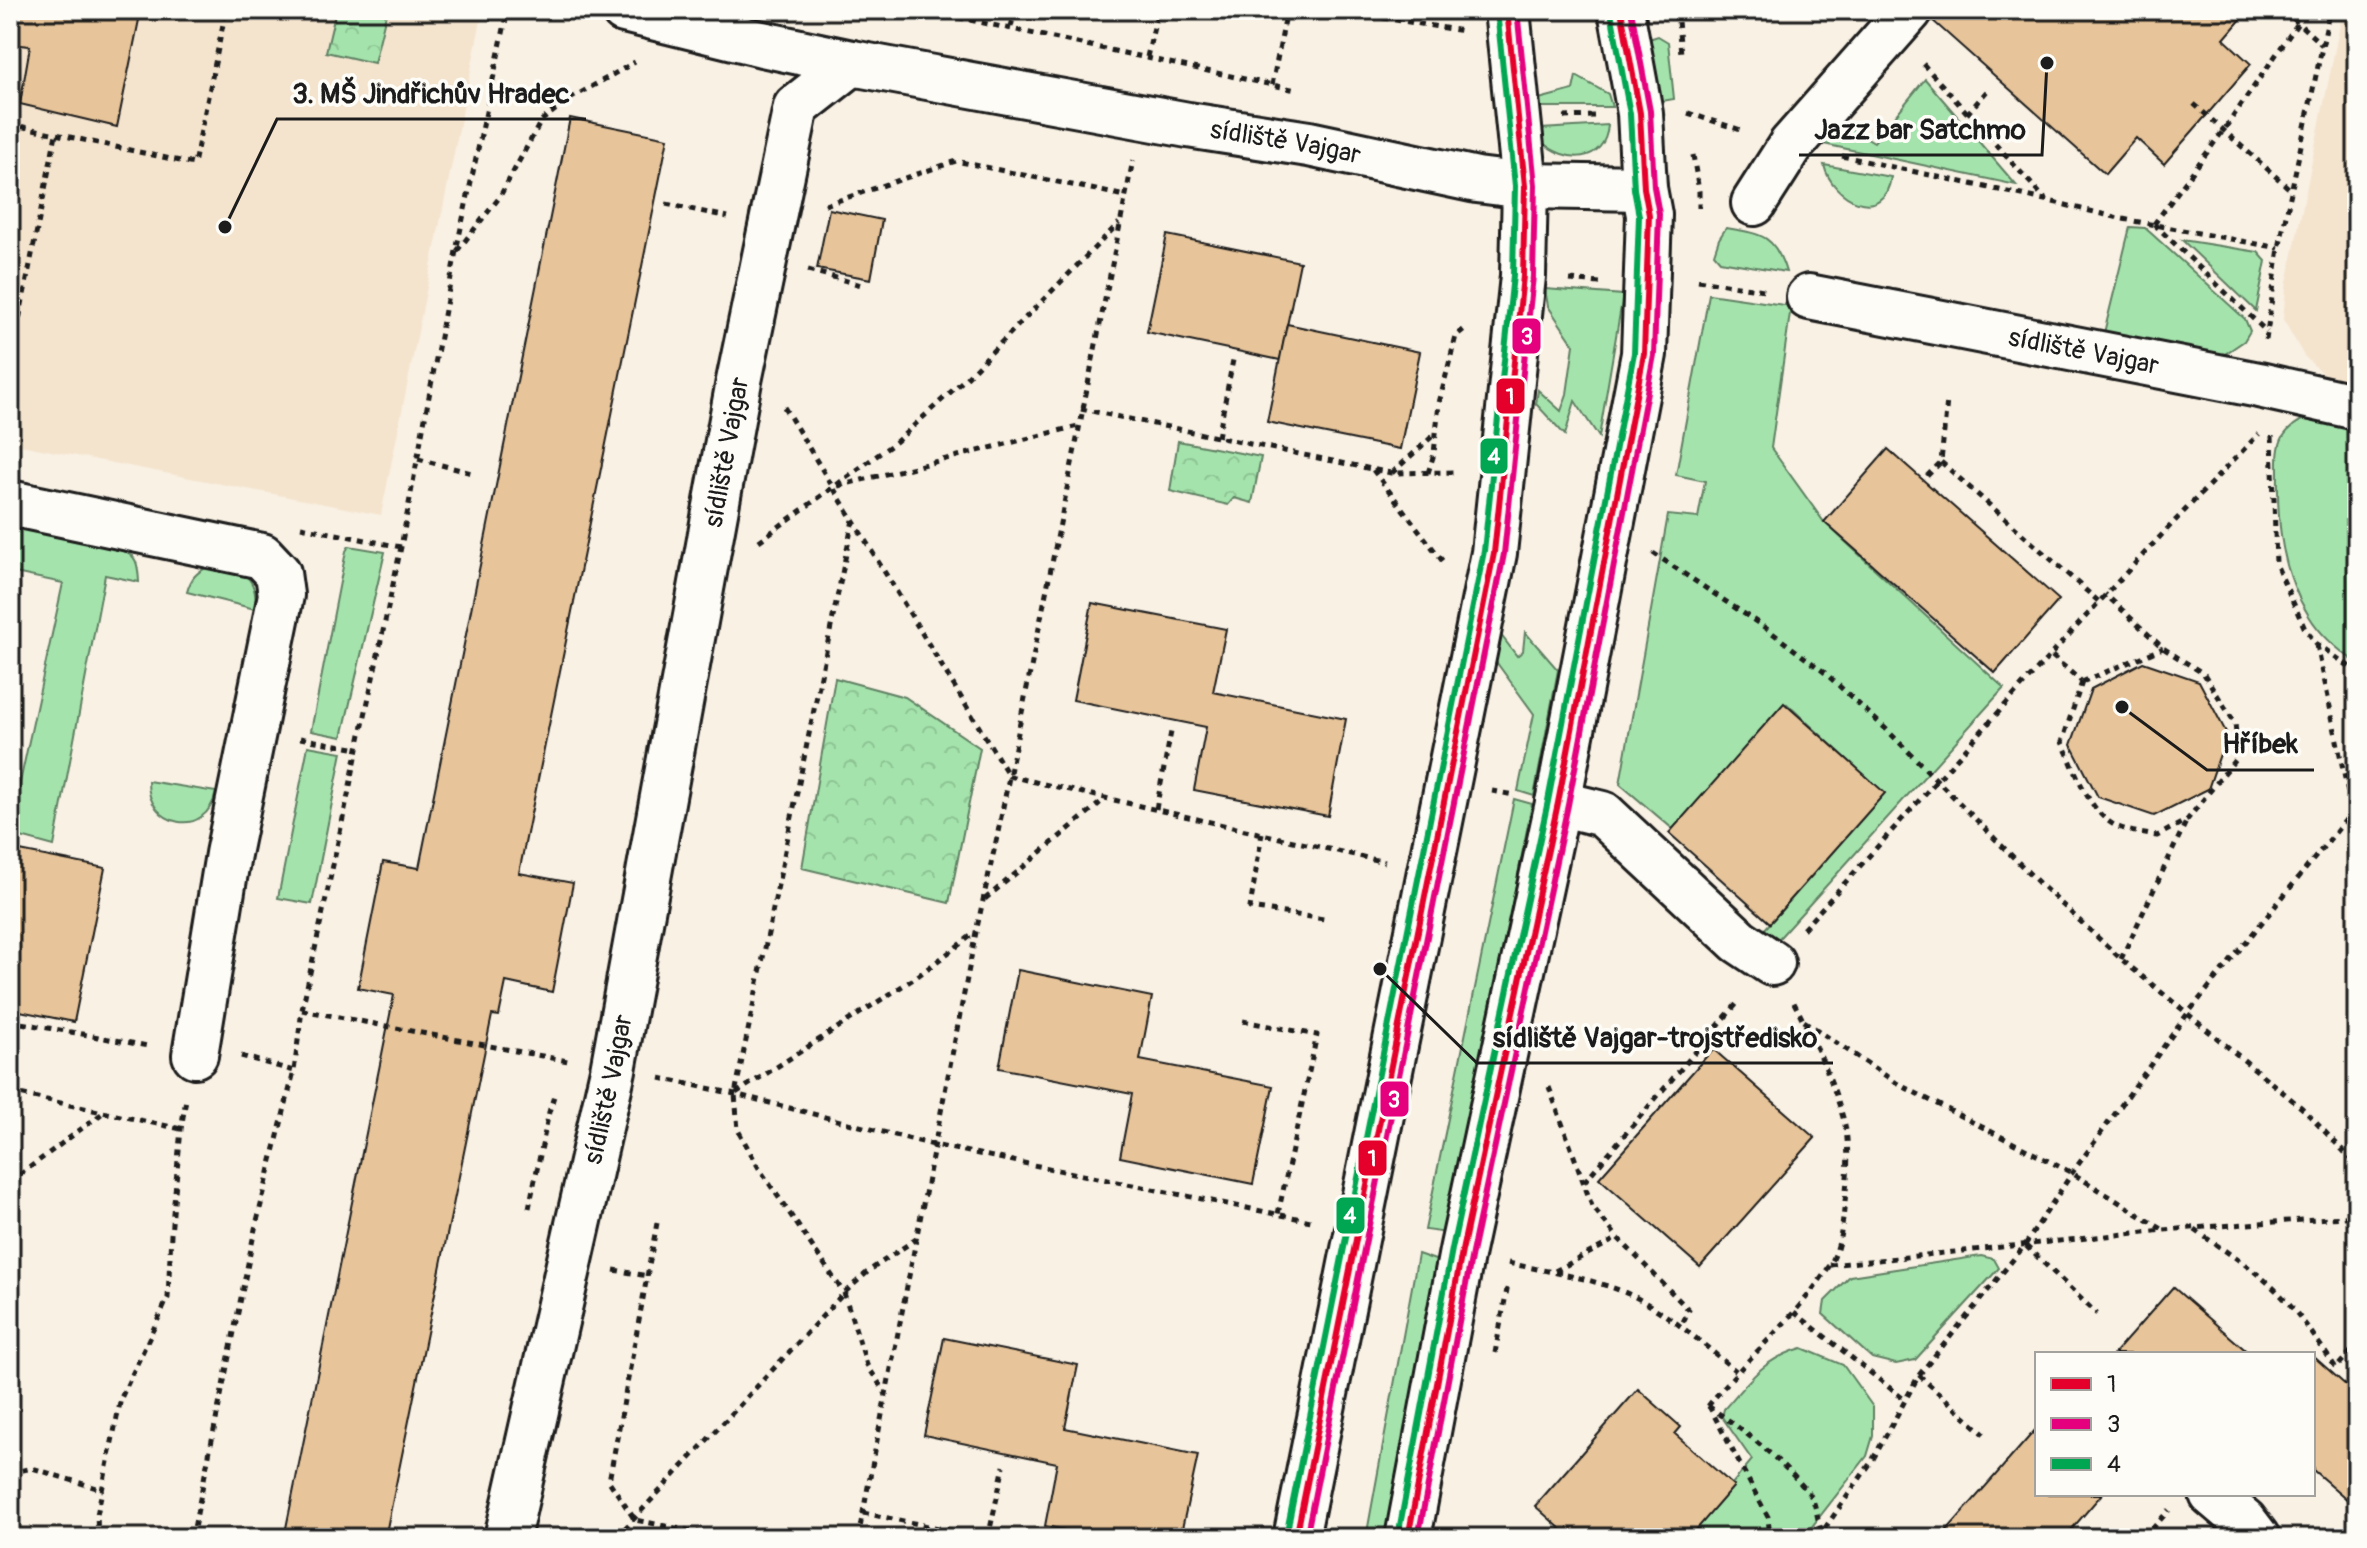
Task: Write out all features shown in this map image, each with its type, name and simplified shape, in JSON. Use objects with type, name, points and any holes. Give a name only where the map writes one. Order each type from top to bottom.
[{"type":"street","points":[[624,10],[852,63]]},
{"type":"street","points":[[1296,1538],[1494,553],[1523,276],[1525,186],[1507,10]]},
{"type":"street","points":[[1408,1538],[1462,1251],[1558,803],[1644,354],[1649,215],[1644,188],[1640,113],[1621,10]]},
{"type":"street","points":[[1754,203],[1791,145],[1901,20]]},
{"type":"street","name":"sídliště Vajgar","points":[[507,1538],[613,1070],[739,381],[796,107],[852,63],[1188,125],[1309,144],[1477,180],[1525,186],[1644,188]]},
{"type":"street","name":"sídliště Vajgar","points":[[1809,297],[2357,407]]},
{"type":"street","points":[[10,503],[262,556],[278,573],[281,595],[228,854],[195,1055]]},
{"type":"street","points":[[1558,803],[1603,814],[1739,941],[1772,963]]},
{"type":"street","points":[[2193,1500],[2244,1521],[2257,1538]]},
{"type":"path","points":[[10,124],[194,164],[226,10]]},
{"type":"path","points":[[192,1538],[255,1229],[294,1071],[302,1010],[418,459],[456,251],[507,13],[549,10]]},
{"type":"path","points":[[923,10],[1272,85],[1287,10]]},
{"type":"path","points":[[1011,27],[1015,10]]},
{"type":"path","points":[[1147,57],[1158,10]]},
{"type":"path","points":[[1335,10],[1369,13],[1469,32]]},
{"type":"path","points":[[2284,10],[2322,46]]},
{"type":"path","points":[[2154,224],[2267,332],[2279,248],[2330,10]]},
{"type":"path","points":[[1901,20],[1967,114],[2045,200]]},
{"type":"path","points":[[2154,224],[2298,23]]},
{"type":"path","points":[[456,251],[499,198],[541,121],[568,100],[691,27]]},
{"type":"path","points":[[1967,114],[1987,91]]},
{"type":"path","points":[[2194,104],[2292,191]]},
{"type":"path","points":[[1686,113],[1791,145],[2123,219],[2279,248]]},
{"type":"path","points":[[10,365],[56,134]]},
{"type":"path","points":[[858,1538],[976,932],[1134,157]]},
{"type":"path","points":[[822,206],[956,161],[1125,196]]},
{"type":"path","points":[[666,204],[733,218]]},
{"type":"path","points":[[703,581],[897,441],[966,378],[1120,222]]},
{"type":"path","points":[[1523,276],[1647,287]]},
{"type":"path","points":[[1698,280],[1809,297]]},
{"type":"path","points":[[1428,473],[1434,454],[1439,403],[1456,336],[1479,318]]},
{"type":"path","points":[[1218,437],[1233,360]]},
{"type":"path","points":[[739,381],[777,394],[1009,776],[1393,864]]},
{"type":"path","points":[[1927,476],[1941,462],[1947,400]]},
{"type":"path","points":[[1081,409],[1373,470],[1391,473],[1458,472]]},
{"type":"path","points":[[2271,422],[2276,564],[2305,629],[2316,643],[2357,672]]},
{"type":"path","points":[[833,487],[1078,426]]},
{"type":"path","points":[[1584,1182],[1772,963],[2052,656],[2098,601],[2262,432]]},
{"type":"path","points":[[1391,473],[1436,433]]},
{"type":"path","points":[[418,459],[472,473]]},
{"type":"path","points":[[1941,462],[2098,601]]},
{"type":"path","points":[[1373,470],[1451,574]]},
{"type":"path","points":[[853,520],[735,1094],[738,1130],[760,1170],[844,1293],[867,1365],[886,1394]]},
{"type":"path","points":[[1649,551],[1767,629],[1824,672],[2121,959],[2302,1108],[2357,1165]]},
{"type":"path","points":[[2105,594],[2163,648],[2204,674],[2235,723],[2238,756],[2187,820],[2121,959]]},
{"type":"path","points":[[2316,643],[2352,812],[2357,863]]},
{"type":"path","points":[[2163,648],[2082,682],[2062,742],[2090,800],[2106,820],[2119,828],[2157,836],[2187,820]]},
{"type":"path","points":[[2052,656],[2082,682]]},
{"type":"path","points":[[253,729],[358,749]]},
{"type":"path","points":[[1156,809],[1171,732]]},
{"type":"path","points":[[1448,782],[1558,803]]},
{"type":"path","points":[[983,901],[1107,797]]},
{"type":"path","points":[[1820,1535],[1872,1461],[1919,1375],[2025,1245],[2072,1173],[2188,1013],[2357,806]]},
{"type":"path","points":[[1262,833],[1250,908],[1324,919]]},
{"type":"path","points":[[735,1094],[915,978],[976,932]]},
{"type":"path","points":[[302,1010],[566,1061]]},
{"type":"path","points":[[1708,1406],[1736,1371],[1794,1312],[1830,1265],[1841,1233],[1847,1190],[1846,1128],[1830,1080],[1804,1020],[1898,1084],[2072,1173],[2164,1230]]},
{"type":"path","points":[[1243,1021],[1317,1035],[1278,1214]]},
{"type":"path","points":[[652,1077],[735,1094],[934,1145],[1324,1224]]},
{"type":"path","points":[[1549,1087],[1592,1206],[1618,1238],[1689,1310],[1681,1326]]},
{"type":"path","points":[[10,1092],[181,1129],[168,1298],[121,1398],[97,1515],[98,1538]]},
{"type":"path","points":[[10,1182],[104,1111]]},
{"type":"path","points":[[1830,1265],[2164,1230],[2357,1216]]},
{"type":"path","points":[[657,1223],[609,1481],[635,1520],[727,1538]]},
{"type":"path","points":[[2195,1230],[2258,1274],[2279,1294],[2308,1327],[2336,1368],[2357,1345]]},
{"type":"path","points":[[1554,1271],[1618,1238]]},
{"type":"path","points":[[616,1538],[844,1293],[870,1270],[916,1239]]},
{"type":"path","points":[[2025,1245],[2097,1314]]},
{"type":"path","points":[[1510,1264],[1554,1271],[1634,1297],[1681,1326],[1736,1371]]},
{"type":"path","points":[[1794,1312],[1905,1400]]},
{"type":"path","points":[[1919,1375],[1984,1434]]},
{"type":"path","points":[[1708,1406],[1746,1432],[1811,1495],[1820,1535]]},
{"type":"path","points":[[1708,1406],[1768,1517],[1770,1538]]},
{"type":"path","points":[[863,1513],[989,1538],[1004,1466]]},
{"type":"path","points":[[10,1473],[32,1468],[103,1490]]},
{"type":"path","points":[[2144,1538],[2193,1500]]},
{"type":"path","points":[[1820,1535],[1827,1538]]},
{"type":"shaded area","points":[[10,10],[483,10],[381,515],[10,443]]},
{"type":"shaded area","points":[[2343,10],[2357,10],[2357,383],[2326,377],[2304,356],[2283,319],[2286,288]]},
{"type":"green space","points":[[336,10],[387,10],[374,63],[326,52]]},
{"type":"green space","points":[[1658,36],[1668,42],[1674,99],[1656,102],[1649,39]]},
{"type":"green space","points":[[1576,76],[1608,94],[1612,107],[1541,107],[1539,99],[1573,90]]},
{"type":"green space","points":[[1925,79],[2016,185],[1819,143],[1831,126],[1844,124],[1874,142]]},
{"type":"green space","points":[[1608,125],[1600,147],[1582,156],[1561,154],[1541,141],[1541,129]]},
{"type":"green space","points":[[1824,165],[1891,177],[1886,192],[1879,200],[1869,204],[1847,197],[1829,178]]},
{"type":"green space","points":[[2130,227],[2145,228],[2245,319],[2250,331],[2244,341],[2219,358],[2103,337]]},
{"type":"green space","points":[[1726,228],[1749,232],[1772,243],[1786,272],[1720,261],[1714,254]]},
{"type":"green space","points":[[2182,240],[2258,252],[2266,261],[2256,311]]},
{"type":"green space","points":[[1545,289],[1623,295],[1599,437],[1575,401],[1565,435],[1536,404],[1538,390],[1561,411],[1567,394],[1574,345],[1548,306]]},
{"type":"green space","points":[[1709,294],[1791,306],[1771,448],[1824,522],[2004,688],[1773,945],[1757,938],[1884,793],[1787,704],[1674,830],[1620,784],[1668,515],[1698,518],[1705,481],[1676,475]]},
{"type":"green space","points":[[2312,415],[2357,425],[2357,663],[2330,642],[2309,616],[2293,583],[2283,548],[2278,493],[2280,446],[2289,430]]},
{"type":"green space","points":[[1178,441],[1261,457],[1252,503],[1234,498],[1228,505],[1170,491]]},
{"type":"green space","points":[[10,524],[120,547],[133,557],[138,570],[139,582],[105,575],[54,846],[10,834],[10,829],[63,583],[10,572]]},
{"type":"green space","points":[[349,546],[385,552],[342,737],[311,731]]},
{"type":"green space","points":[[210,566],[230,569],[245,576],[254,588],[255,609],[187,592],[195,576]]},
{"type":"green space","points":[[1494,626],[1517,656],[1523,651],[1525,632],[1558,670],[1534,796],[1518,791],[1534,714],[1489,652]]},
{"type":"green space","points":[[835,678],[905,697],[980,748],[949,903],[802,868]]},
{"type":"green space","points":[[308,746],[342,752],[312,904],[278,898]]},
{"type":"green space","points":[[148,781],[216,792],[210,807],[201,817],[190,822],[178,822],[157,809],[150,797]]},
{"type":"green space","points":[[1514,799],[1532,804],[1447,1233],[1425,1230]]},
{"type":"green space","points":[[1418,1254],[1441,1262],[1386,1538],[1366,1538]]},
{"type":"green space","points":[[1981,1256],[1994,1259],[1999,1268],[1915,1360],[1896,1364],[1872,1358],[1823,1314],[1825,1301],[1850,1276]]},
{"type":"green space","points":[[1802,1348],[1843,1365],[1873,1407],[1873,1436],[1867,1456],[1803,1538],[1687,1538],[1752,1460],[1722,1417],[1724,1409],[1767,1364]]},
{"type":"building","points":[[10,10],[141,10],[117,127],[20,104],[30,46],[10,44]]},
{"type":"building","points":[[1934,10],[2249,10],[2224,39],[2251,64],[2164,164],[2136,138],[2105,174],[1932,20]]},
{"type":"building","points":[[570,118],[668,138],[519,873],[573,883],[552,992],[506,982],[499,1016],[492,1015],[385,1538],[284,1538],[394,995],[358,988],[383,862],[419,868]]},
{"type":"building","points":[[829,209],[882,220],[871,279],[817,269]]},
{"type":"building","points":[[1167,235],[1300,262],[1280,360],[1147,332]]},
{"type":"building","points":[[1287,324],[1420,352],[1400,449],[1267,422]]},
{"type":"building","points":[[1888,449],[2059,600],[1995,673],[1824,522]]},
{"type":"building","points":[[1092,603],[1226,629],[1213,692],[1346,719],[1328,816],[1194,790],[1206,727],[1073,700]]},
{"type":"building","points":[[2143,662],[2199,681],[2227,734],[2208,789],[2154,816],[2098,797],[2071,745],[2091,689]]},
{"type":"building","points":[[1784,703],[1885,793],[1770,923],[1669,833]]},
{"type":"building","points":[[10,849],[105,868],[74,1022],[10,1009]]},
{"type":"building","points":[[1018,970],[1152,997],[1140,1060],[1273,1086],[1253,1184],[1120,1157],[1132,1094],[999,1068]]},
{"type":"building","points":[[1713,1049],[1815,1138],[1700,1267],[1599,1178]]},
{"type":"building","points":[[2173,1287],[2248,1352],[2116,1352]]},
{"type":"building","points":[[944,1338],[1078,1365],[1065,1428],[1198,1455],[1180,1538],[1105,1538],[1045,1526],[1057,1463],[924,1435]]},
{"type":"building","points":[[2315,1358],[2357,1395],[2357,1508],[2315,1472]]},
{"type":"building","points":[[1638,1389],[1681,1427],[1675,1434],[1734,1486],[1689,1538],[1571,1538],[1535,1506]]},
{"type":"building","points":[[2035,1430],[2035,1496],[2100,1496],[2064,1538],[1940,1538]]},
{"type":"transit line","name":"1","points":[[1296,1538],[1494,553],[1523,276],[1525,186],[1507,10]]},
{"type":"transit line","name":"3","points":[[1306,1538],[1504,554],[1533,276],[1535,185],[1517,10]]},
{"type":"transit line","name":"1","points":[[1408,1538],[1462,1251],[1558,803],[1644,354],[1649,215],[1644,188],[1640,113],[1621,10]]},
{"type":"transit line","name":"3","points":[[1418,1538],[1472,1253],[1568,805],[1654,355],[1659,214],[1654,187],[1650,111],[1631,10]]},
{"type":"transit line","name":"4","points":[[1286,1536],[1484,551],[1513,275],[1515,186],[1497,11]]},
{"type":"transit line","name":"4","points":[[1398,1536],[1452,1249],[1548,801],[1634,353],[1639,216],[1634,189],[1630,114],[1611,12]]},
{"type":"place","name":"Jazz bar Satchmo","points":[[2047,63]]},
{"type":"place","name":"3. MŠ Jindřichův Hradec","points":[[225,227]]},
{"type":"place","name":"Hříbek","points":[[2122,707]]},
{"type":"place","name":"sídliště Vajgar-trojstředisko","points":[[1380,969]]}]
